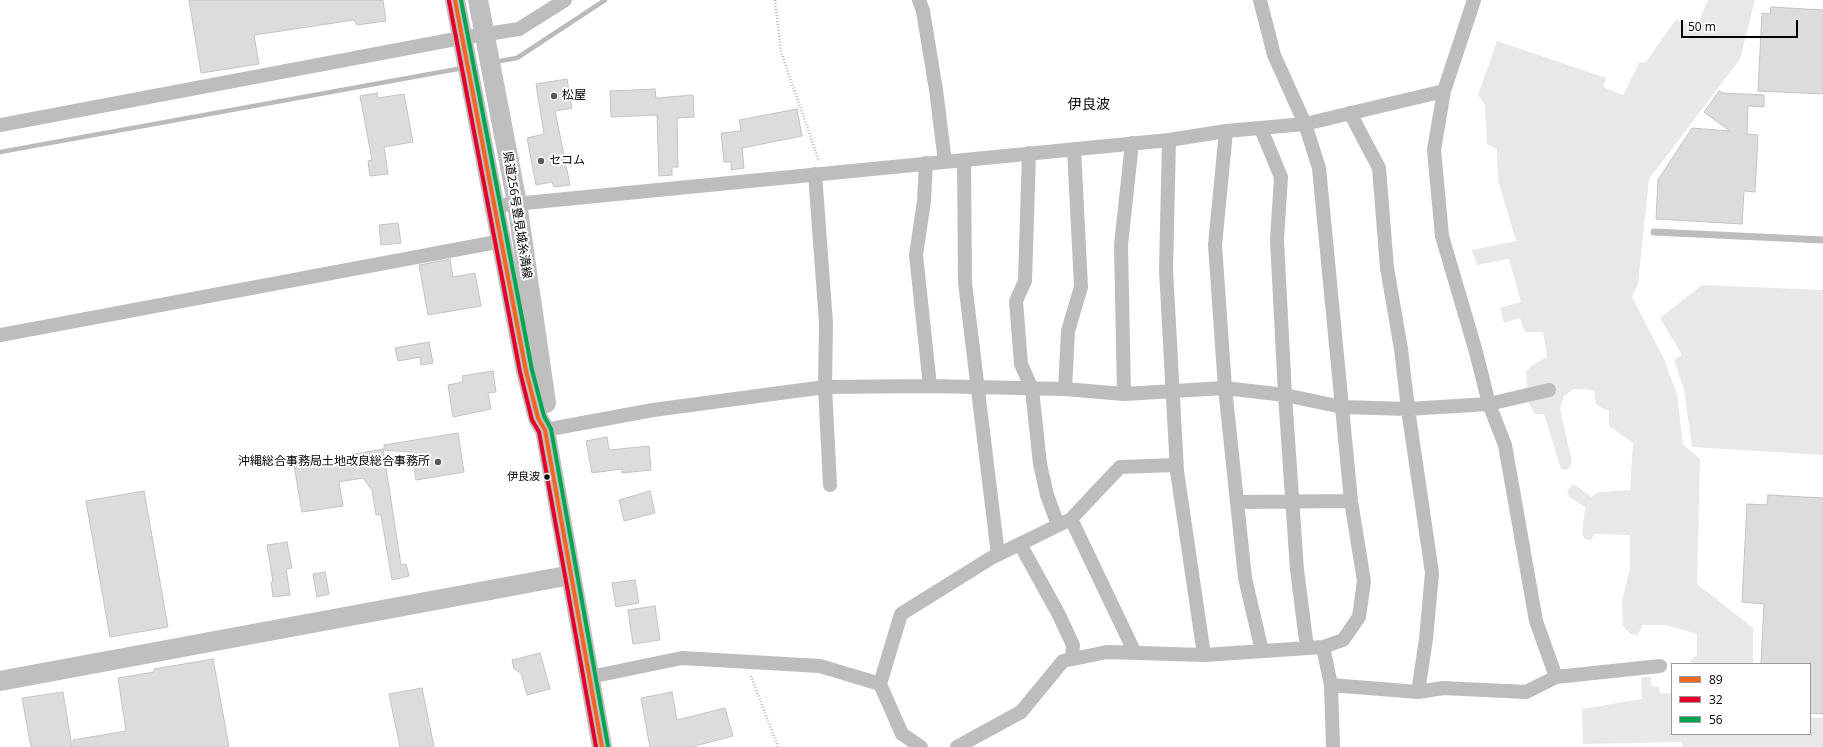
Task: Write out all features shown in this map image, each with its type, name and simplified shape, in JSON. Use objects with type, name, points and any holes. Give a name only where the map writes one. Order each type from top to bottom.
[{"type":"main road","name":"県道256号豊見城糸満線","points":[[455,0],[526,371],[538,418],[545,430],[602,747]]},
{"type":"main road","name":"県道256号豊見城糸満線","points":[[478,0],[517,204],[548,417],[545,430]]},
{"type":"main road","points":[[0,681],[572,576]]},
{"type":"street","points":[[0,125],[485,38],[519,29],[564,0]]},
{"type":"street","points":[[919,0],[923,11],[936,90],[945,162]]},
{"type":"street","points":[[958,747],[1021,712],[1064,661],[1107,652],[1204,655],[1323,647],[1343,640],[1359,617],[1364,581],[1351,501],[1319,168],[1305,124],[1274,55],[1260,0]]},
{"type":"street","points":[[1474,0],[1444,91],[1434,150],[1442,236],[1476,352],[1489,404],[1505,445],[1536,621],[1556,677]]},
{"type":"street","points":[[494,206],[1169,140],[1226,131],[1305,124],[1444,91]]},
{"type":"street","points":[[1350,113],[1379,168],[1387,268],[1401,348],[1408,409],[1432,573],[1426,639],[1418,692]]},
{"type":"street","points":[[1261,129],[1281,177],[1277,240],[1285,395],[1297,570],[1307,648]]},
{"type":"street","points":[[1226,131],[1215,245],[1225,388],[1245,578],[1262,651]]},
{"type":"street","points":[[1169,140],[1166,270],[1176,465],[1204,655]]},
{"type":"street","points":[[1124,394],[1121,245],[1132,143]]},
{"type":"street","points":[[1065,389],[1068,331],[1080,287],[1074,149]]},
{"type":"street","points":[[1030,153],[1025,281],[1016,301],[1020,364],[1032,389],[1040,464],[1047,495],[1065,522],[1135,653]]},
{"type":"street","points":[[964,160],[965,283],[998,555]]},
{"type":"street","points":[[926,163],[924,201],[916,255],[930,386]]},
{"type":"street","points":[[820,174],[826,323],[825,387],[830,485]]},
{"type":"street","points":[[0,335],[502,241]]},
{"type":"street","points":[[545,430],[653,410],[825,387],[930,386],[1065,389],[1124,394],[1225,388],[1285,395],[1342,407],[1408,409],[1489,404],[1549,390]]},
{"type":"street","points":[[921,747],[902,734],[880,684],[901,614],[998,555],[1065,522],[1120,467],[1176,465]]},
{"type":"street","points":[[1237,502],[1351,501]]},
{"type":"street","points":[[1020,544],[1058,613],[1070,639],[1072,646],[1072,659]]},
{"type":"street","points":[[1323,647],[1331,685],[1333,747]]},
{"type":"street","points":[[590,677],[682,658],[820,666],[880,684]]},
{"type":"street","points":[[1331,685],[1418,692],[1443,688],[1526,692],[1556,677],[1660,666]]},
{"type":"lane","points":[[1654,232],[1823,240]]},
{"type":"path","points":[[775,0],[781,52],[820,174]]},
{"type":"path","points":[[746,662],[778,747]]},
{"type":"shaded area","points":[[1708,0],[1755,0],[1740,59],[1649,179],[1638,284],[1632,297],[1664,359],[1677,395],[1683,444],[1700,459],[1697,584],[1753,628],[1753,663],[1692,663],[1691,660],[1697,655],[1697,634],[1666,625],[1643,625],[1637,636],[1629,633],[1623,626],[1622,601],[1630,568],[1630,535],[1595,534],[1591,540],[1585,539],[1582,534],[1585,507],[1569,497],[1567,490],[1574,484],[1591,497],[1598,492],[1630,490],[1633,443],[1609,426],[1609,411],[1600,407],[1596,403],[1594,391],[1586,389],[1573,389],[1564,396],[1560,409],[1571,458],[1571,465],[1567,470],[1561,469],[1544,414],[1535,414],[1529,403],[1526,372],[1531,366],[1547,357],[1543,332],[1525,332],[1520,318],[1504,323],[1500,308],[1521,302],[1509,259],[1477,265],[1472,250],[1516,241],[1498,180],[1497,149],[1487,144],[1485,105],[1478,95],[1497,41],[1606,78],[1603,87],[1623,95],[1639,63],[1646,62],[1676,19],[1696,28]]},
{"type":"shaded area","points":[[1702,285],[1823,290],[1823,455],[1692,447],[1684,390],[1674,360],[1682,355],[1660,318]]},
{"type":"shaded area","points":[[1641,677],[1651,677],[1651,686],[1659,687],[1660,693],[1671,694],[1671,735],[1811,735],[1811,717],[1823,718],[1823,747],[1682,747],[1682,742],[1583,744],[1582,709],[1642,699]]},
{"type":"building","points":[[189,0],[383,0],[386,21],[357,25],[354,20],[254,35],[259,64],[201,73]]},
{"type":"building","points":[[1771,7],[1823,10],[1823,94],[1758,91],[1762,13],[1770,14]]},
{"type":"building","points":[[567,79],[572,108],[555,111],[570,185],[554,187],[552,182],[536,185],[527,138],[544,134],[536,84]]},
{"type":"building","points":[[655,89],[656,98],[693,95],[694,117],[677,118],[678,167],[672,167],[672,175],[659,176],[657,115],[611,117],[610,91]]},
{"type":"building","points":[[1719,91],[1723,93],[1764,95],[1764,107],[1748,106],[1747,134],[1758,135],[1755,192],[1744,191],[1742,224],[1656,219],[1658,180],[1692,128],[1730,131],[1704,112]]},
{"type":"building","points":[[377,93],[378,98],[404,94],[413,142],[384,147],[388,174],[370,176],[368,161],[372,160],[360,96]]},
{"type":"building","points":[[797,109],[802,136],[742,148],[744,168],[731,170],[731,162],[724,162],[721,133],[741,131],[739,120]]},
{"type":"building","points":[[398,223],[401,243],[381,245],[379,225]]},
{"type":"building","points":[[450,259],[453,277],[475,273],[481,306],[428,315],[419,265]]},
{"type":"building","points":[[429,342],[433,363],[421,365],[420,357],[398,361],[395,348]]},
{"type":"building","points":[[493,371],[496,392],[488,393],[491,409],[453,417],[448,385],[463,382],[462,376]]},
{"type":"building","name":"沖縄総合事務局土地改良総合事務所","points":[[458,433],[464,472],[416,480],[411,452],[384,450],[384,445]]},
{"type":"building","points":[[607,437],[609,450],[649,446],[651,470],[622,473],[622,469],[592,473],[586,441]]},
{"type":"building","points":[[383,449],[401,565],[406,564],[409,576],[392,580],[381,515],[376,515],[372,490],[363,478],[339,482],[343,506],[302,512],[294,465]]},
{"type":"building","points":[[144,491],[168,627],[110,637],[86,501]]},
{"type":"building","points":[[650,491],[655,513],[624,521],[619,500]]},
{"type":"building","points":[[1768,495],[1823,498],[1823,714],[1811,713],[1811,663],[1761,663],[1764,604],[1742,602],[1747,504],[1767,505]]},
{"type":"building","points":[[287,542],[292,568],[286,569],[290,595],[273,597],[271,582],[273,582],[267,545]]},
{"type":"building","points":[[325,572],[329,594],[317,597],[313,574]]},
{"type":"building","points":[[635,580],[639,603],[616,607],[612,583]]},
{"type":"building","points":[[655,606],[660,640],[633,644],[628,610]]},
{"type":"building","points":[[540,653],[550,689],[527,695],[521,673],[514,669],[512,660]]},
{"type":"building","points":[[213,659],[229,747],[73,747],[73,740],[126,731],[118,678],[154,672],[154,669]]},
{"type":"building","points":[[422,688],[434,747],[400,747],[389,694]]},
{"type":"building","points":[[63,692],[72,747],[31,747],[22,698]]},
{"type":"building","points":[[672,692],[677,720],[725,708],[733,736],[691,747],[650,747],[641,698]]},
{"type":"waterway","points":[[494,62],[517,58],[605,0]]},
{"type":"waterway","points":[[0,152],[463,68]]},
{"type":"transit line","name":"89","points":[[455,0],[526,371],[538,418],[545,430],[602,747]]},
{"type":"transit line","name":"56","points":[[461,0],[532,370],[544,416],[551,429],[608,746]]},
{"type":"transit line","name":"32","points":[[449,1],[520,372],[532,420],[539,432],[596,747]]},
{"type":"place","name":"松屋","points":[[554,96]]},
{"type":"place","name":"セコム","points":[[541,161]]},
{"type":"place","name":"沖縄総合事務局土地改良総合事務所","points":[[438,462]]},
{"type":"place","name":"伊良波","points":[[547,477]]},
{"type":"district","name":"伊良波","points":[[1089,105]]}]
